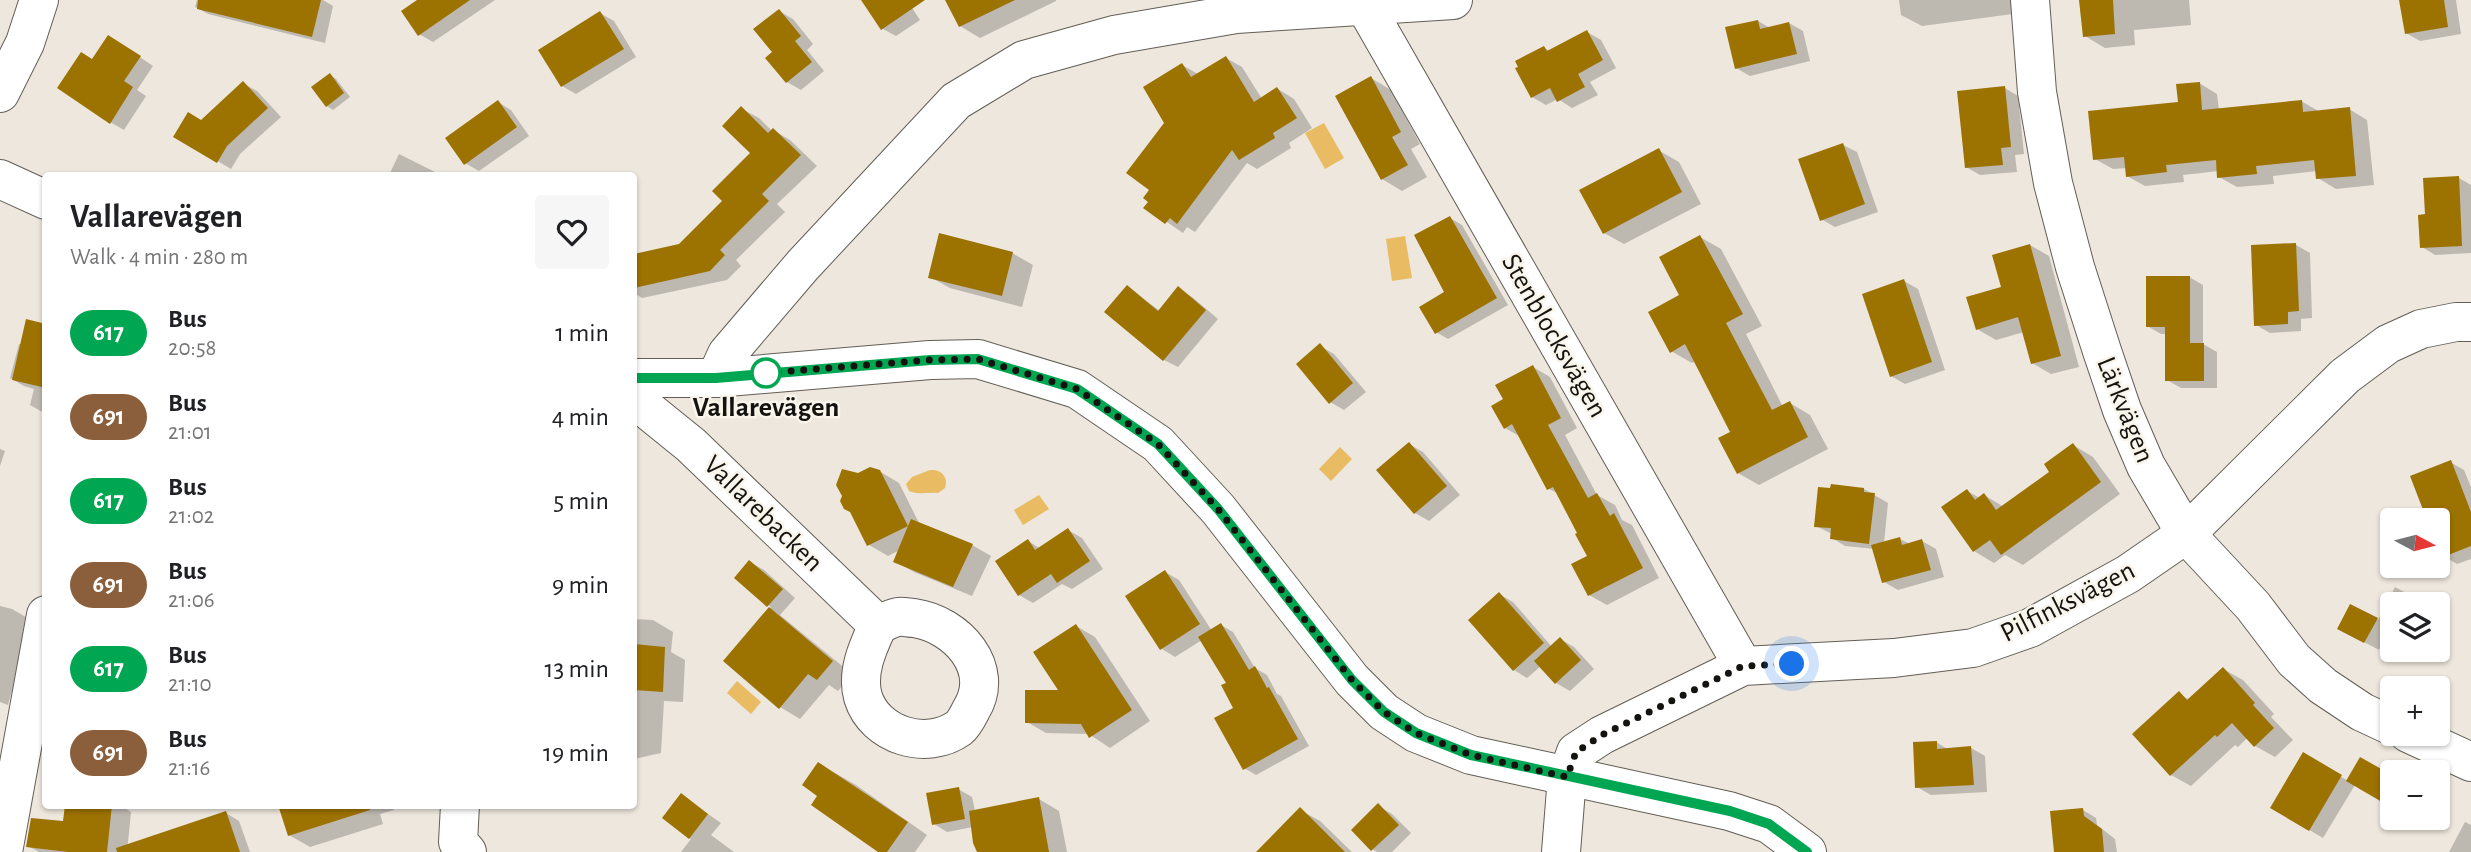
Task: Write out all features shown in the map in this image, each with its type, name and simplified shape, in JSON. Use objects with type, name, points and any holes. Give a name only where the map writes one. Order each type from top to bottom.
[{"type":"street","points":[[0,93],[25,43],[39,0]]},
{"type":"street","points":[[716,378],[727,355],[803,265],[957,101],[1024,60],[1114,34],[1292,5],[1365,6],[1453,0]]},
{"type":"street","name":"Lärkvägen","points":[[2030,0],[2037,92],[2053,183],[2075,267],[2146,467],[2186,534],[2253,606],[2294,660],[2323,687],[2380,720]]},
{"type":"street","name":"Stenblocksvägen","points":[[1365,6],[1743,666]]},
{"type":"street","points":[[0,178],[42,198]]},
{"type":"street","name":"Pilfinksvägen","points":[[1561,852],[1567,777],[1576,752],[1593,741],[1743,666],[1894,658],[1973,648],[2030,628],[2128,574],[2186,534],[2345,376],[2388,344],[2421,330],[2456,322],[2471,322]]},
{"type":"street","points":[[637,402],[674,379],[716,378],[930,360],[978,359],[1077,389],[1158,444],[1218,509],[1352,680],[1384,712],[1416,733],[1471,755],[1730,811],[1769,824],[1807,852]]},
{"type":"street","name":"Vallarebacken","points":[[637,402],[691,445],[878,625]]},
{"type":"street","points":[[3,852],[42,637]]},
{"type":"street","points":[[2436,746],[2471,762]]},
{"type":"shaded area","points":[[1324,123],[1344,158],[1325,169],[1305,133]]},
{"type":"shaded area","points":[[1405,236],[1412,278],[1392,281],[1386,239]]},
{"type":"shaded area","points":[[1340,447],[1352,459],[1331,481],[1319,469]]},
{"type":"shaded area","points":[[930,470],[943,474],[946,480],[945,488],[938,493],[909,491],[906,484],[912,477]]},
{"type":"shaded area","points":[[1039,495],[1049,509],[1023,525],[1014,510]]},
{"type":"shaded area","points":[[737,681],[761,702],[751,714],[727,693]]},
{"type":"building","points":[[198,0],[321,0],[312,37],[197,9]]},
{"type":"building","points":[[417,0],[470,0],[418,36],[401,11]]},
{"type":"building","points":[[861,0],[925,0],[881,30]]},
{"type":"building","points":[[945,0],[1015,0],[959,27]]},
{"type":"building","points":[[2079,0],[2113,0],[2115,34],[2083,37]]},
{"type":"building","points":[[2399,0],[2444,0],[2448,27],[2405,34]]},
{"type":"building","points":[[779,9],[801,36],[795,41],[812,62],[786,83],[765,58],[772,52],[753,29]]},
{"type":"building","points":[[600,11],[624,49],[561,87],[538,50]]},
{"type":"building","points":[[1758,20],[1760,29],[1789,22],[1797,54],[1735,69],[1725,27]]},
{"type":"building","points":[[1587,30],[1603,60],[1578,74],[1585,87],[1557,102],[1550,88],[1531,98],[1515,68],[1518,67],[1515,61],[1544,46],[1547,51]]},
{"type":"building","points":[[108,35],[141,56],[124,81],[133,87],[110,124],[57,88],[81,52],[92,59]]},
{"type":"building","points":[[1226,56],[1254,102],[1277,87],[1297,118],[1273,133],[1275,138],[1239,160],[1232,150],[1177,224],[1170,218],[1165,224],[1143,208],[1148,202],[1143,198],[1149,190],[1126,173],[1164,123],[1143,87],[1182,63],[1191,77]]},
{"type":"building","points":[[330,73],[344,93],[326,107],[311,87]]},
{"type":"building","points":[[1371,76],[1401,132],[1392,137],[1408,165],[1381,180],[1335,96]]},
{"type":"building","points":[[243,81],[268,108],[227,146],[217,163],[173,137],[188,112],[201,120]]},
{"type":"building","points":[[2200,82],[2202,110],[2302,100],[2303,112],[2350,107],[2356,176],[2316,179],[2314,160],[2256,166],[2257,174],[2217,178],[2216,160],[2166,165],[2167,172],[2126,177],[2124,157],[2093,160],[2088,111],[2178,102],[2176,84]]},
{"type":"building","points":[[2005,86],[2011,147],[2001,148],[2003,165],[1965,168],[1957,91]]},
{"type":"building","points":[[498,100],[517,127],[464,165],[445,138]]},
{"type":"building","points":[[741,106],[768,133],[773,128],[801,155],[762,194],[769,201],[720,250],[725,255],[710,271],[637,287],[637,253],[679,244],[722,201],[712,191],[750,153],[722,126]]},
{"type":"building","points":[[1843,143],[1865,204],[1820,221],[1798,159]]},
{"type":"building","points":[[1659,148],[1682,192],[1603,234],[1579,190]]},
{"type":"building","points":[[2459,176],[2462,246],[2420,248],[2418,215],[2425,214],[2423,178]]},
{"type":"building","points":[[1450,216],[1497,298],[1435,334],[1419,307],[1444,292],[1414,235]]},
{"type":"building","points":[[939,233],[1013,252],[1002,296],[928,278]]},
{"type":"building","points":[[1700,235],[1743,314],[1726,323],[1772,410],[1790,401],[1808,437],[1737,474],[1718,438],[1730,432],[1685,344],[1670,353],[1648,312],[1679,295],[1659,257]]},
{"type":"building","points":[[2296,243],[2299,311],[2288,312],[2288,324],[2254,326],[2251,245]]},
{"type":"building","points":[[2030,244],[2061,356],[2031,364],[2018,317],[1976,330],[1966,297],[2001,287],[1992,255]]},
{"type":"building","points":[[2146,276],[2190,276],[2190,343],[2204,343],[2204,381],[2165,381],[2165,327],[2146,327]]},
{"type":"building","points":[[1904,279],[1932,362],[1890,377],[1862,294]]},
{"type":"building","points":[[1127,285],[1158,311],[1178,286],[1206,310],[1163,361],[1104,312]]},
{"type":"building","points":[[26,319],[42,323],[42,387],[12,380]]},
{"type":"building","points":[[1320,343],[1353,383],[1329,404],[1296,364]]},
{"type":"building","points":[[1533,365],[1561,418],[1548,425],[1588,498],[1597,493],[1610,516],[1614,513],[1643,568],[1588,596],[1571,564],[1587,556],[1575,534],[1577,533],[1553,487],[1547,490],[1512,424],[1504,429],[1491,406],[1503,399],[1495,385]]},
{"type":"building","points":[[1409,442],[1447,486],[1414,514],[1376,470]]},
{"type":"building","points":[[2073,443],[2101,482],[2001,555],[1990,540],[1973,552],[1941,507],[1967,489],[1975,500],[1984,493],[1996,510],[2049,472],[2044,464]]},
{"type":"building","points":[[2451,460],[2471,512],[2471,546],[2450,554],[2450,508],[2422,508],[2410,476]]},
{"type":"building","points":[[870,467],[880,470],[908,526],[867,546],[850,512],[844,509],[840,501],[842,496],[836,485],[842,469],[858,473]]},
{"type":"building","points":[[1831,484],[1864,488],[1864,492],[1875,493],[1869,544],[1830,539],[1831,528],[1814,527],[1818,487],[1830,488]]},
{"type":"building","points":[[911,519],[973,544],[953,587],[893,562]]},
{"type":"building","points":[[1068,528],[1090,561],[1057,583],[1051,574],[1018,596],[995,561],[1028,539],[1035,550]]},
{"type":"building","points":[[1900,537],[1902,545],[1922,539],[1931,570],[1882,583],[1871,545]]},
{"type":"building","points":[[749,560],[783,589],[767,607],[734,578]]},
{"type":"building","points":[[1165,570],[1200,624],[1160,650],[1125,596]]},
{"type":"building","points":[[1499,592],[1544,643],[1513,671],[1468,620]]},
{"type":"building","points":[[2350,604],[2378,618],[2364,643],[2337,629]]},
{"type":"building","points":[[769,607],[833,661],[817,680],[808,674],[779,709],[723,661]]},
{"type":"building","points":[[1221,623],[1249,670],[1255,666],[1267,688],[1269,687],[1298,739],[1243,770],[1214,718],[1233,708],[1221,685],[1226,683],[1198,637]]},
{"type":"building","points":[[1076,624],[1132,710],[1089,738],[1081,724],[1025,723],[1025,690],[1058,690],[1033,652]]},
{"type":"building","points":[[1560,637],[1581,660],[1555,684],[1534,661]]},
{"type":"building","points":[[637,644],[665,647],[663,692],[637,690]]},
{"type":"building","points":[[2223,667],[2274,728],[2254,747],[2232,723],[2170,776],[2132,734],[2179,691],[2187,700]]},
{"type":"building","points":[[1937,741],[1937,749],[1971,746],[1974,785],[1915,788],[1913,742]]},
{"type":"building","points":[[2303,752],[2342,775],[2309,831],[2270,808]]},
{"type":"building","points":[[2360,757],[2380,768],[2380,801],[2346,781]]},
{"type":"building","points":[[818,762],[908,822],[887,852],[878,852],[811,805],[817,796],[802,785]]},
{"type":"building","points":[[959,787],[965,819],[932,825],[926,793]]},
{"type":"building","points":[[681,793],[708,814],[689,839],[662,818]]},
{"type":"building","points":[[1039,797],[1049,852],[977,852],[973,843],[969,811]]},
{"type":"building","points":[[1378,803],[1399,825],[1371,851],[1351,830]]},
{"type":"building","points":[[1300,807],[1345,852],[1256,852]]},
{"type":"building","points":[[2083,808],[2084,816],[2102,829],[2104,852],[2054,852],[2050,811]]},
{"type":"building","points":[[64,809],[112,809],[107,852],[68,852],[26,847],[31,818],[63,821]]},
{"type":"building","points":[[279,809],[370,809],[370,810],[288,836]]},
{"type":"building","points":[[226,811],[240,852],[117,852],[116,848]]},
{"type":"bus line","name":"617","points":[[637,378],[716,378],[930,360],[978,359],[1077,389],[1158,444],[1218,509],[1352,680],[1384,712],[1416,733],[1471,755],[1730,811],[1769,824],[1807,852]]},
{"type":"place","name":"Vallarevägen","points":[[766,373]]},
{"type":"route","points":[[766,373],[930,360],[978,359],[1077,389],[1158,444],[1218,509],[1352,680],[1384,712],[1416,733],[1471,755],[1567,777],[1576,752],[1602,735],[1743,666],[1792,664]]}]
